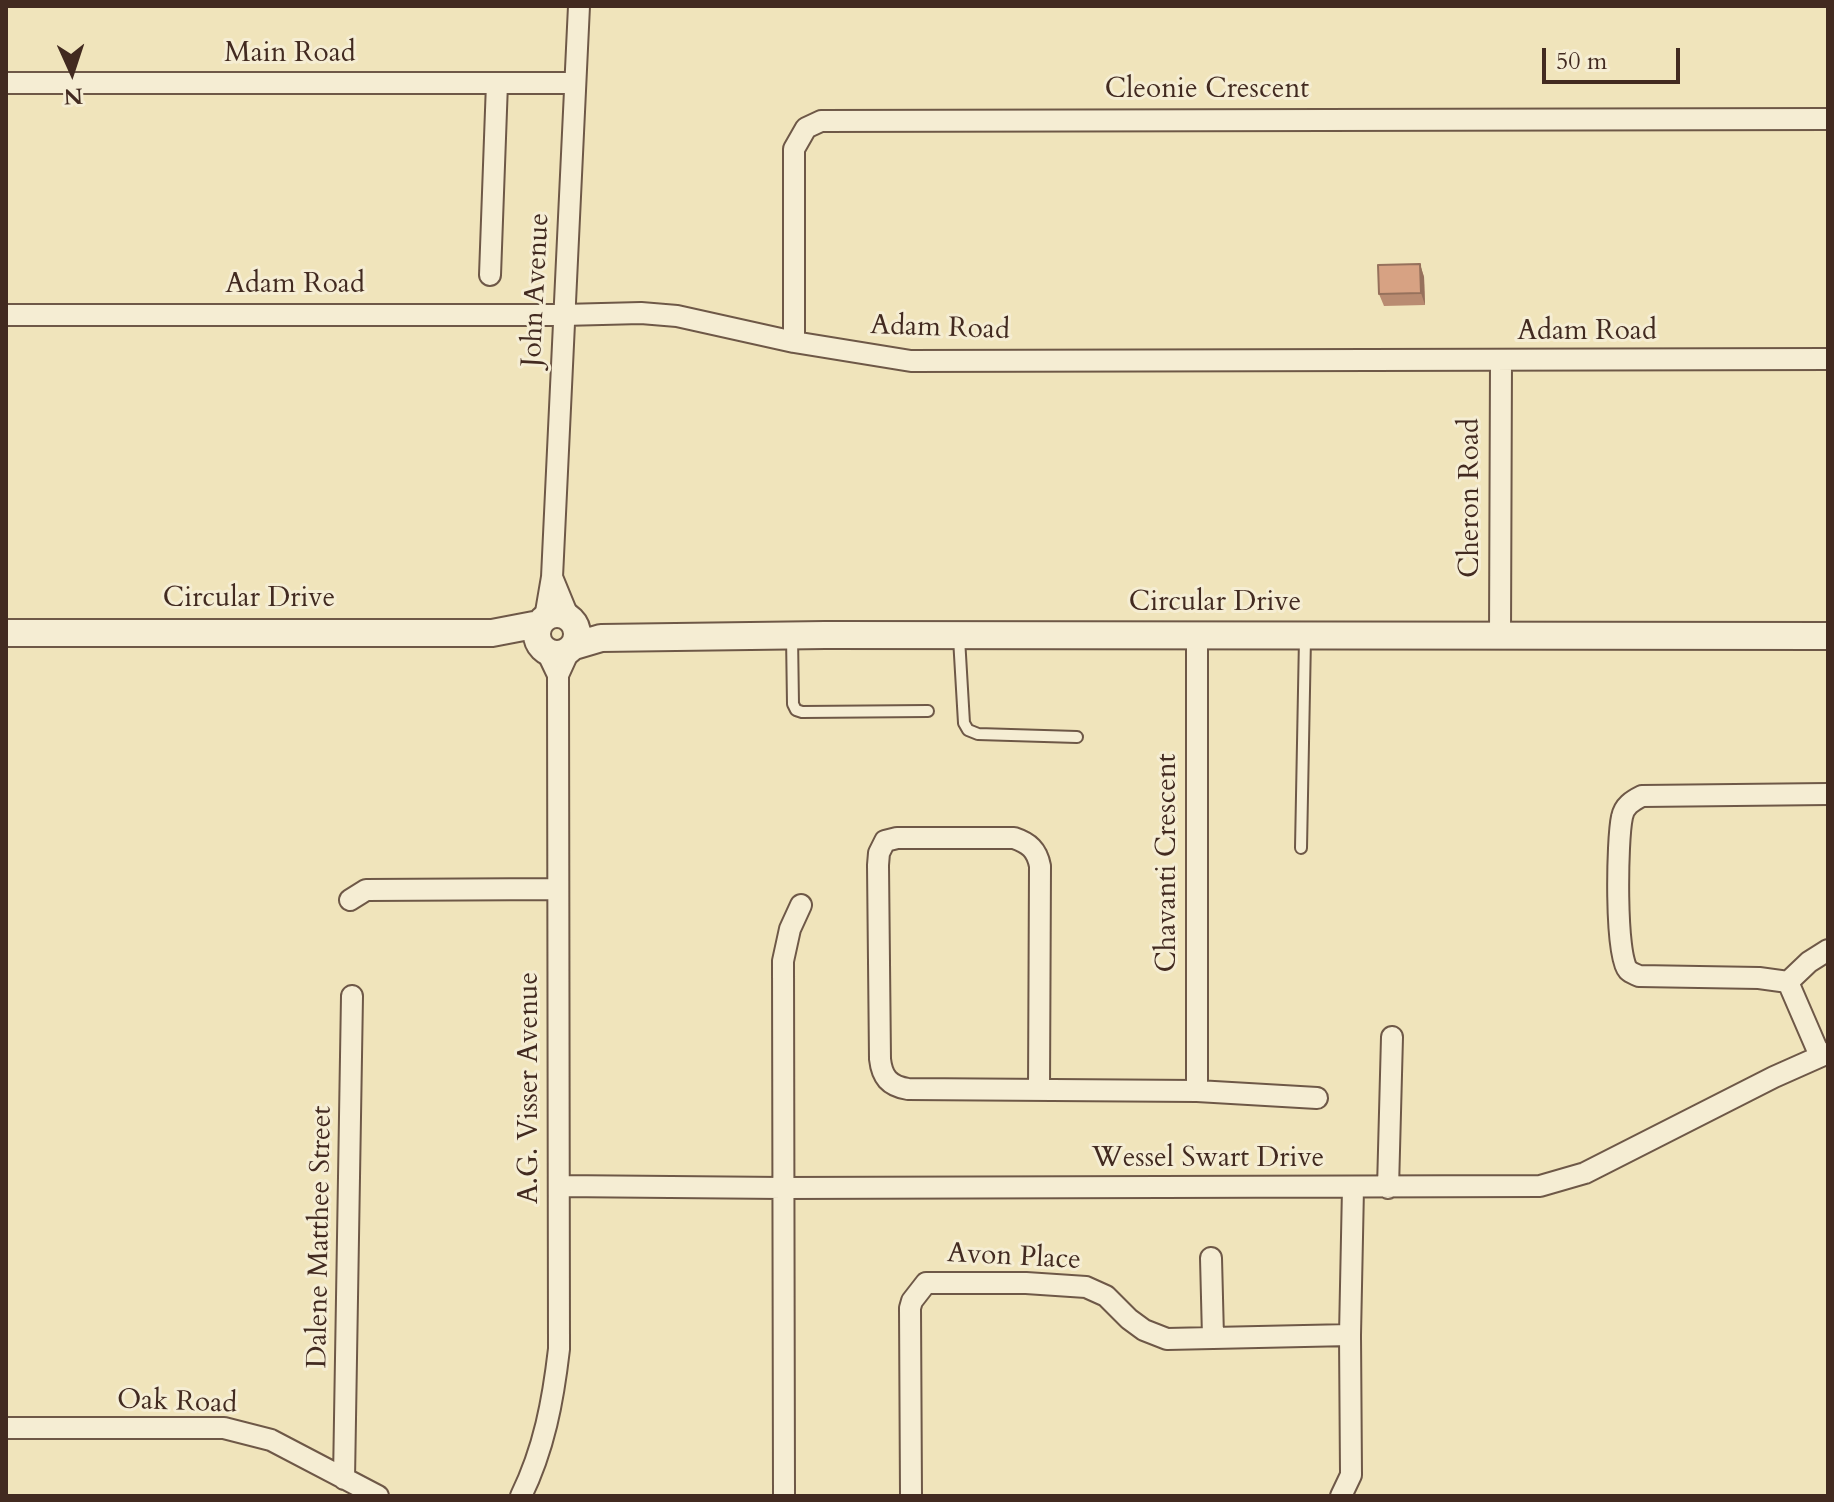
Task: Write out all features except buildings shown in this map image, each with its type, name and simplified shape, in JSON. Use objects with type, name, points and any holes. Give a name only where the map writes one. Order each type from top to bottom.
[{"type":"street","name":"John Avenue","points":[[557,639],[552,577],[579,6]]},
{"type":"street","name":"Main Road","points":[[6,83],[575,83]]},
{"type":"street","points":[[490,275],[497,83]]},
{"type":"street","name":"Cleonie Crescent","points":[[794,342],[794,149],[806,128],[821,121],[1828,119]]},
{"type":"street","name":"Adam Road","points":[[6,315],[641,313],[677,316],[794,342],[911,361],[1828,359]]},
{"type":"street","name":"Cheron Road","points":[[1500,636],[1501,361]]},
{"type":"street","name":"Circular Drive","points":[[6,633],[492,633],[557,639],[792,635],[1828,636]]},
{"type":"street","name":"Chavanti Crescent","points":[[1197,636],[1197,1091]]},
{"type":"street","name":"A.G. Visser Avenue","points":[[521,1496],[532,1475],[547,1430],[559,1349],[558,889],[561,772],[557,639]]},
{"type":"street","points":[[1788,982],[1759,978],[1639,976],[1628,970],[1622,957],[1617,885],[1622,815],[1629,802],[1642,796],[1828,794]]},
{"type":"street","points":[[1039,1090],[1040,866],[1036,853],[1028,843],[1014,838],[897,838],[885,841],[878,865],[880,1059],[886,1079],[908,1089],[1039,1090],[1197,1091],[1317,1098]]},
{"type":"street","points":[[350,900],[366,890],[558,889]]},
{"type":"street","points":[[784,1496],[783,961],[790,929],[801,905]]},
{"type":"street","points":[[1788,982],[1809,962],[1828,950]]},
{"type":"street","points":[[1788,982],[1824,1054]]},
{"type":"street","name":"Dalene Matthee Street","points":[[344,1479],[352,996]]},
{"type":"street","points":[[1388,1188],[1392,1037]]},
{"type":"street","name":"Wessel Swart Drive","points":[[559,1186],[1520,1187],[1556,1183],[1585,1173],[1824,1054]]},
{"type":"street","points":[[1343,1495],[1351,1475],[1353,1188]]},
{"type":"street","points":[[1211,1258],[1213,1337]]},
{"type":"street","name":"Avon Place","points":[[911,1496],[910,1308],[926,1283],[1079,1285],[1106,1296],[1129,1319],[1152,1334],[1167,1339],[1350,1335]]},
{"type":"street","name":"Oak Road","points":[[6,1428],[224,1428],[271,1440],[378,1496]]},
{"type":"lane","points":[[792,635],[793,704],[796,710],[928,711]]},
{"type":"lane","points":[[959,636],[964,723],[968,730],[978,734],[1077,737]]},
{"type":"lane","points":[[1301,848],[1305,636]]}]
